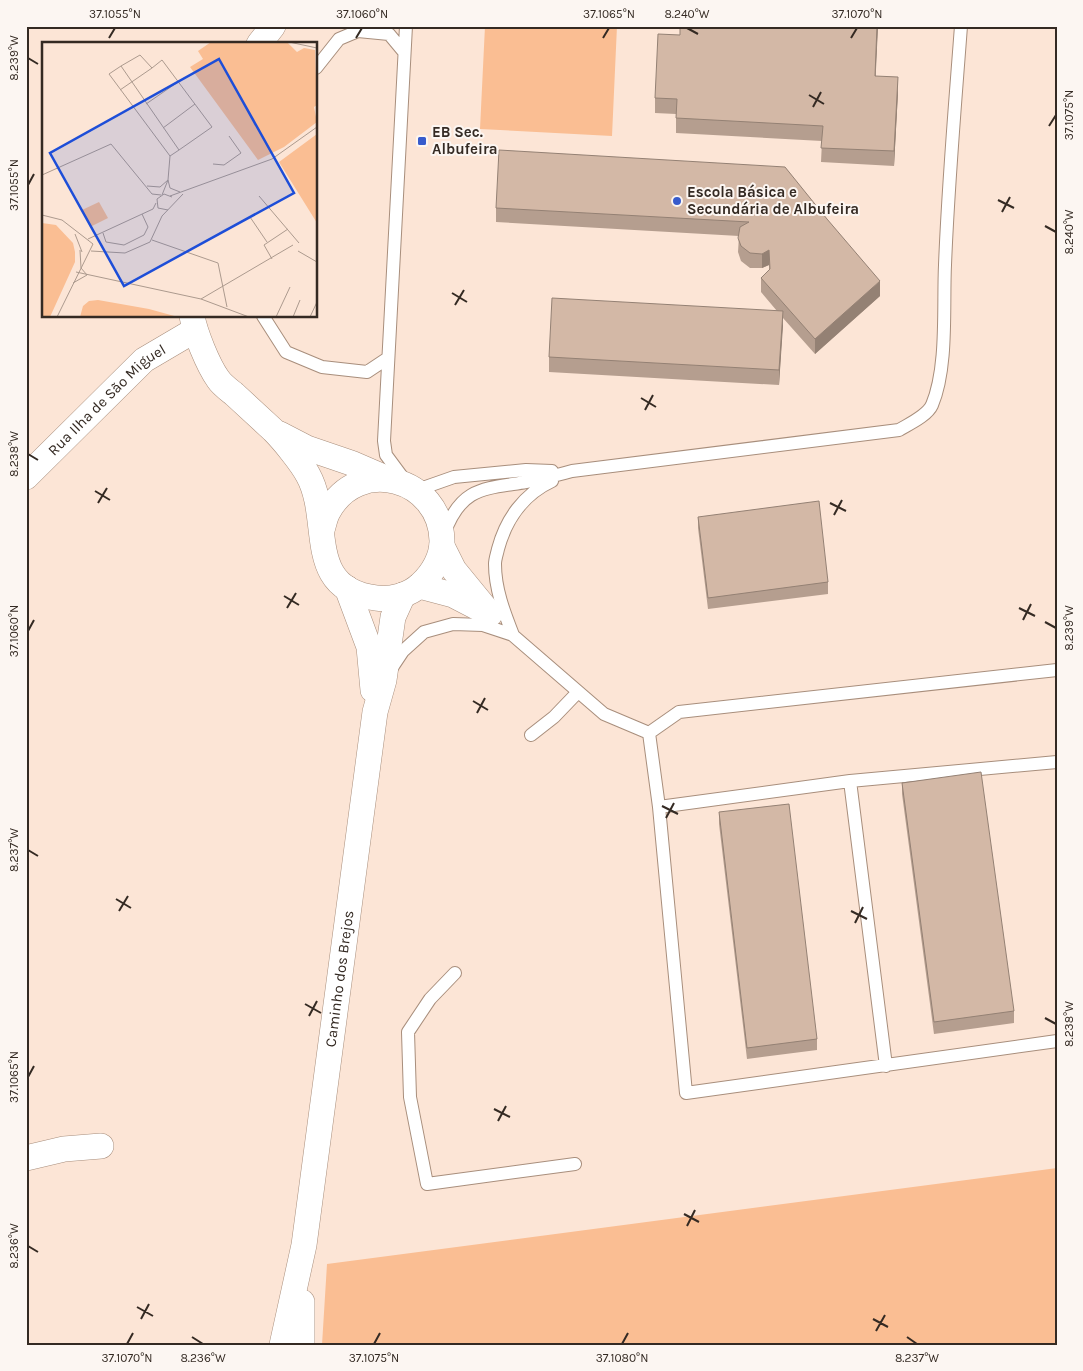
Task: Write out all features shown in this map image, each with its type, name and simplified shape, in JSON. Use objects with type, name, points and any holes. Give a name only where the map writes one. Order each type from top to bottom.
[{"type":"street","points":[[261,42],[273,26]]},
{"type":"street","points":[[193,323],[218,379],[274,432],[308,475],[315,496],[326,562],[334,577],[347,588],[364,597],[384,600],[412,590],[453,595],[490,614]]},
{"type":"street","name":"Rua Ilha de São Miguel","points":[[26,477],[144,360],[193,323]]},
{"type":"street","points":[[274,432],[307,448],[351,463],[404,485],[430,504],[439,521],[442,543],[454,570],[490,614]]},
{"type":"street","points":[[322,530],[328,512],[338,497],[353,486],[370,480],[404,485]]},
{"type":"street","points":[[375,712],[384,680],[393,617],[412,590],[430,575],[438,561],[442,543]]},
{"type":"street","points":[[347,588],[369,647],[375,712]]},
{"type":"street","name":"Caminho dos Brejos","points":[[282,1345],[304,1245],[375,712]]},
{"type":"street","points":[[26,1158],[64,1149],[101,1146]]},
{"type":"street","name":"Caminho dos Brejos","points":[[302,1345],[304,1245]]},
{"type":"lane","points":[[406,26],[384,441],[386,455],[404,485],[454,477],[526,470],[572,471]]},
{"type":"lane","points":[[442,543],[450,519],[461,503],[481,489],[526,482],[572,471],[899,430],[931,408],[938,386],[941,362],[945,265],[961,26]]},
{"type":"lane","points":[[318,65],[339,39],[358,31],[389,34],[404,52]]},
{"type":"lane","points":[[264,318],[286,352],[322,367],[367,372],[388,358]]},
{"type":"lane","points":[[513,635],[502,609],[494,562],[503,532],[517,508],[539,487],[572,471]]},
{"type":"lane","points":[[490,614],[604,714],[649,733]]},
{"type":"lane","points":[[384,680],[402,651],[424,632],[453,624],[483,625],[513,635]]},
{"type":"lane","points":[[649,733],[679,712],[1057,670]]},
{"type":"lane","points":[[531,735],[554,717],[578,692]]},
{"type":"lane","points":[[649,733],[659,807],[686,1093],[1057,1041]]},
{"type":"lane","points":[[659,807],[850,781],[1057,763]]},
{"type":"lane","points":[[850,781],[886,1066]]},
{"type":"lane","points":[[455,973],[430,999],[408,1032],[410,1097],[428,1184],[575,1164]]},
{"type":"shaded area","points":[[485,26],[617,26],[612,136],[480,129]]},
{"type":"shaded area","points":[[1057,1168],[1057,1345],[322,1345],[327,1264]]},
{"type":"building","points":[[680,26],[877,26],[875,76],[898,77],[894,151],[821,148],[823,126],[676,118],[677,99],[655,98],[658,34],[680,35]]},
{"type":"building","points":[[499,150],[785,167],[880,281],[815,339],[761,278],[770,269],[769,250],[762,254],[750,253],[741,246],[738,238],[740,227],[749,222],[496,208]]},
{"type":"building","points":[[552,298],[783,311],[779,370],[549,357]]},
{"type":"building","points":[[819,501],[828,582],[708,598],[698,517]]},
{"type":"building","points":[[981,772],[1014,1011],[934,1022],[902,783]]},
{"type":"building","points":[[789,804],[817,1039],[747,1048],[719,812]]},
{"type":"place","name":"EB Sec. Albufeira","points":[[422,141]]},
{"type":"place","name":"Escola Básica e Secundária de Albufeira","points":[[677,201]]}]
